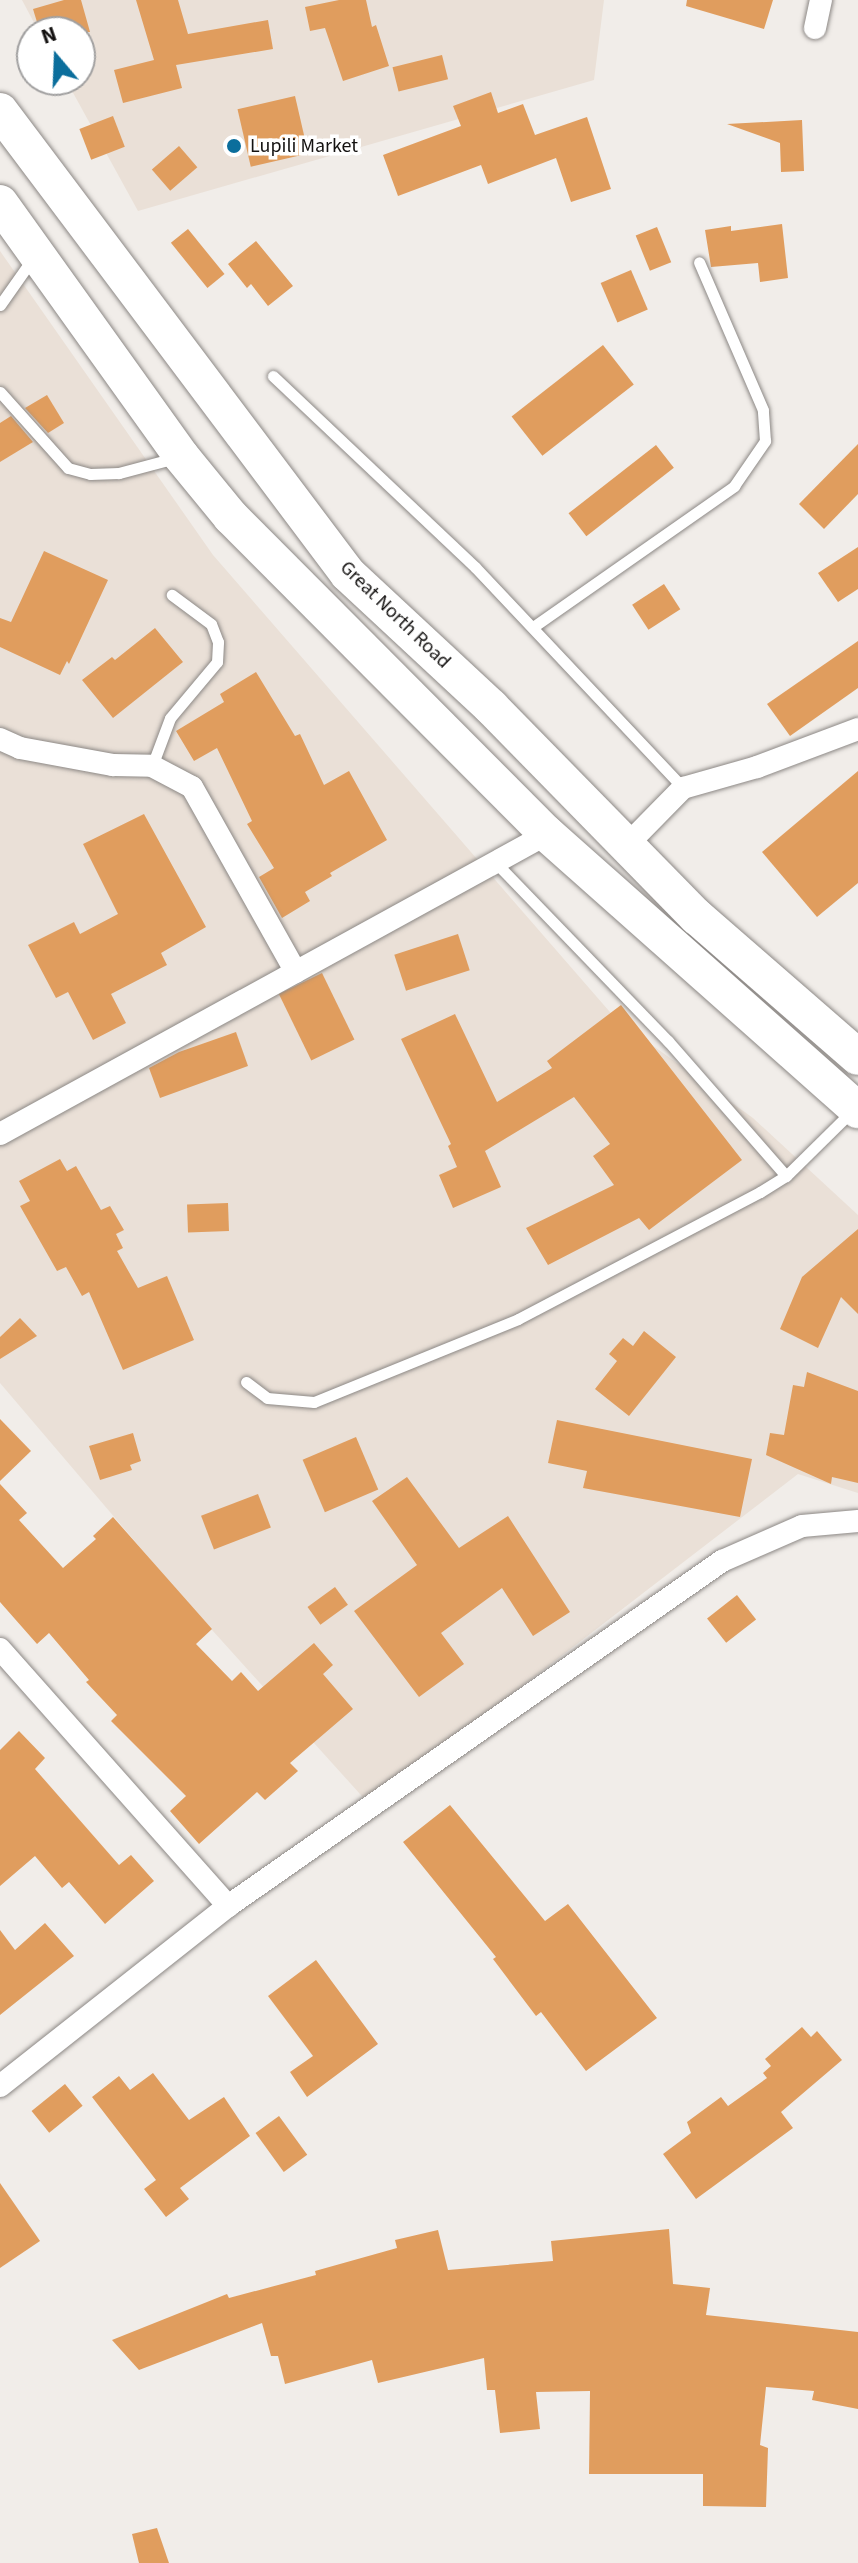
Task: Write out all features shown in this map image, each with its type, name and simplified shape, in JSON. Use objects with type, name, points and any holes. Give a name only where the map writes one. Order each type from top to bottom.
[{"type":"main road","name":"Great North Road","points":[[0,111],[241,437],[348,574],[491,707],[697,917],[858,1057]]},
{"type":"main road","points":[[0,203],[181,456],[231,517],[326,616],[547,834],[857,1109]]},
{"type":"street","points":[[815,28],[821,0]]},
{"type":"street","points":[[625,847],[683,788],[757,767],[858,729]]},
{"type":"street","points":[[0,739],[20,748],[113,765],[152,766],[192,787],[296,972]]},
{"type":"street","points":[[0,1134],[547,834]]},
{"type":"street","points":[[0,2086],[228,1906],[722,1561],[802,1526],[858,1521]]},
{"type":"street","points":[[0,1649],[228,1906]]},
{"type":"lane","points":[[0,305],[36,255]]},
{"type":"lane","points":[[533,627],[734,486],[765,441],[763,410],[699,262]]},
{"type":"lane","points":[[273,376],[533,627],[683,788]]},
{"type":"lane","points":[[0,392],[68,468],[90,474],[119,473],[181,456]]},
{"type":"lane","points":[[152,766],[170,718],[217,662],[218,642],[211,624],[172,595]]},
{"type":"lane","points":[[496,863],[668,1041],[786,1176]]},
{"type":"lane","points":[[246,1382],[267,1398],[314,1402],[518,1319],[786,1176],[857,1109]]},
{"type":"shaded area","name":"Lupili Market","points":[[22,0],[604,0],[594,80],[138,211],[75,96],[96,96],[96,16],[30,16]]},
{"type":"shaded area","points":[[0,251],[213,555],[616,1019],[753,1118],[858,1215],[858,1493],[798,1474],[369,1804],[185,1600],[0,1383]]},
{"type":"building","points":[[64,0],[81,0],[86,16],[35,16],[33,9]]},
{"type":"building","points":[[136,0],[178,0],[188,34],[268,20],[273,49],[176,65],[182,88],[123,103],[114,70],[154,60]]},
{"type":"building","points":[[339,0],[366,0],[372,27],[376,25],[389,66],[343,81],[325,28],[310,31],[305,7]]},
{"type":"building","points":[[687,0],[773,0],[764,29],[686,6]]},
{"type":"building","points":[[442,55],[448,79],[399,92],[393,67]]},
{"type":"building","points":[[491,92],[498,113],[523,104],[535,135],[587,117],[611,189],[571,202],[556,158],[488,184],[481,165],[398,196],[383,155],[461,126],[453,106]]},
{"type":"building","points":[[295,96],[308,153],[251,167],[238,109]]},
{"type":"building","points":[[113,116],[125,147],[91,160],[79,129]]},
{"type":"building","points":[[802,120],[804,171],[781,172],[780,143],[727,124]]},
{"type":"building","points":[[179,146],[197,167],[170,191],[152,170]]},
{"type":"building","points":[[782,224],[788,278],[760,282],[758,263],[711,267],[705,230],[731,226],[731,231]]},
{"type":"building","points":[[657,227],[671,262],[650,271],[636,236]]},
{"type":"building","points":[[188,229],[225,274],[207,288],[171,243]]},
{"type":"building","points":[[256,241],[293,286],[268,306],[251,284],[247,288],[228,264]]},
{"type":"building","points":[[631,270],[648,310],[617,322],[601,283]]},
{"type":"building","points":[[603,345],[634,384],[542,456],[512,416]]},
{"type":"building","points":[[47,395],[64,423],[48,433],[25,408]]},
{"type":"building","points":[[11,416],[33,442],[0,462],[0,423]]},
{"type":"building","points":[[858,444],[858,494],[824,529],[799,504]]},
{"type":"building","points":[[656,445],[674,468],[586,536],[569,513]]},
{"type":"building","points":[[858,547],[858,589],[838,602],[818,573]]},
{"type":"building","points":[[44,551],[108,580],[69,664],[67,661],[60,675],[0,647],[0,618],[11,622]]},
{"type":"building","points":[[664,584],[680,609],[648,630],[632,605]]},
{"type":"building","points":[[155,628],[183,662],[113,718],[82,680],[112,657],[115,660]]},
{"type":"building","points":[[858,641],[858,688],[790,736],[767,704]]},
{"type":"building","points":[[256,672],[295,736],[300,734],[324,785],[349,771],[387,840],[330,873],[332,876],[305,892],[310,901],[282,918],[259,877],[274,868],[247,824],[252,821],[217,748],[194,761],[176,731],[224,702],[220,694]]},
{"type":"building","points":[[858,771],[858,883],[817,917],[762,852]]},
{"type":"building","points":[[144,814],[206,927],[161,953],[167,965],[111,994],[126,1023],[93,1040],[68,992],[56,998],[28,945],[74,922],[80,934],[118,914],[83,844]]},
{"type":"building","points":[[458,934],[470,970],[406,991],[394,955]]},
{"type":"building","points":[[322,973],[354,1040],[311,1061],[279,994]]},
{"type":"building","points":[[621,1005],[742,1160],[649,1230],[639,1218],[548,1265],[526,1228],[614,1185],[593,1156],[610,1144],[574,1097],[485,1151],[501,1187],[453,1208],[439,1175],[457,1167],[448,1146],[451,1144],[401,1039],[455,1014],[497,1102],[552,1068],[547,1061]]},
{"type":"building","points":[[236,1032],[248,1066],[160,1098],[149,1068],[179,1052]]},
{"type":"building","points":[[60,1159],[67,1171],[76,1166],[101,1210],[110,1206],[124,1230],[116,1234],[123,1248],[117,1251],[138,1288],[167,1276],[194,1340],[123,1370],[89,1292],[82,1296],[66,1267],[57,1271],[20,1206],[30,1201],[19,1181]]},
{"type":"building","points":[[228,1203],[229,1231],[188,1232],[187,1204]]},
{"type":"building","points":[[858,1229],[858,1314],[841,1297],[818,1348],[780,1329],[802,1277]]},
{"type":"building","points":[[20,1318],[37,1336],[0,1359],[0,1337]]},
{"type":"building","points":[[644,1331],[676,1357],[629,1416],[595,1389],[617,1361],[609,1354],[623,1338],[633,1346]]},
{"type":"building","points":[[807,1372],[858,1391],[858,1483],[832,1477],[831,1484],[766,1455],[770,1433],[784,1435],[793,1385],[804,1387]]},
{"type":"building","points":[[0,1419],[31,1451],[0,1481]]},
{"type":"building","points":[[557,1420],[752,1459],[740,1517],[583,1488],[587,1471],[548,1463]]},
{"type":"building","points":[[133,1433],[141,1461],[130,1465],[132,1470],[100,1480],[89,1446]]},
{"type":"building","points":[[356,1437],[378,1489],[325,1512],[303,1460]]},
{"type":"building","points":[[407,1477],[459,1548],[508,1516],[570,1612],[533,1636],[502,1588],[441,1633],[464,1664],[419,1697],[354,1611],[417,1565],[372,1501]]},
{"type":"building","points":[[0,1484],[27,1513],[19,1520],[63,1568],[96,1539],[93,1536],[113,1517],[212,1629],[196,1644],[232,1681],[241,1672],[258,1691],[314,1643],[333,1665],[323,1674],[353,1709],[290,1763],[298,1771],[265,1800],[257,1792],[199,1844],[170,1811],[186,1796],[111,1721],[117,1715],[86,1682],[89,1680],[49,1633],[37,1644],[0,1602]]},
{"type":"building","points":[[258,1494],[271,1528],[214,1549],[201,1516]]},
{"type":"building","points":[[335,1587],[348,1605],[320,1625],[307,1607]]},
{"type":"building","points":[[737,1595],[756,1619],[726,1643],[707,1618]]},
{"type":"building","points":[[19,1731],[45,1758],[35,1769],[119,1865],[131,1855],[154,1881],[105,1924],[69,1882],[62,1888],[35,1856],[0,1886],[0,1750]]},
{"type":"building","points":[[450,1805],[545,1921],[568,1904],[657,2018],[586,2071],[541,2012],[536,2016],[493,1959],[496,1957],[403,1842]]},
{"type":"building","points":[[45,1923],[74,1956],[0,2015],[0,1930],[15,1950]]},
{"type":"building","points":[[316,1960],[378,2044],[307,2097],[290,2072],[313,2056],[268,1996]]},
{"type":"building","points":[[802,2027],[811,2037],[817,2031],[842,2060],[781,2112],[793,2128],[696,2199],[663,2154],[691,2133],[687,2122],[721,2097],[728,2106],[767,2078],[763,2073],[771,2066],[765,2059]]},
{"type":"building","points":[[153,2073],[189,2120],[224,2097],[250,2136],[180,2188],[189,2199],[166,2217],[144,2189],[156,2180],[92,2097],[119,2076],[130,2090]]},
{"type":"building","points":[[65,2084],[83,2106],[49,2133],[32,2111]]},
{"type":"building","points":[[279,2116],[307,2155],[284,2172],[256,2133]]},
{"type":"building","points":[[0,2183],[40,2241],[0,2268]]},
{"type":"building","points":[[669,2229],[673,2284],[710,2288],[706,2315],[858,2332],[858,2409],[812,2400],[814,2391],[766,2387],[760,2445],[768,2448],[766,2507],[703,2506],[703,2474],[589,2474],[590,2391],[536,2392],[540,2429],[500,2433],[495,2390],[487,2390],[484,2358],[378,2383],[372,2360],[285,2384],[278,2356],[271,2356],[262,2323],[139,2370],[112,2340],[227,2294],[229,2298],[316,2275],[315,2271],[397,2248],[395,2240],[438,2230],[448,2270],[553,2261],[551,2241]]},
{"type":"building","points":[[157,2528],[169,2563],[139,2563],[132,2534]]},
{"type":"place","name":"Lupili Market","points":[[234,146]]}]
